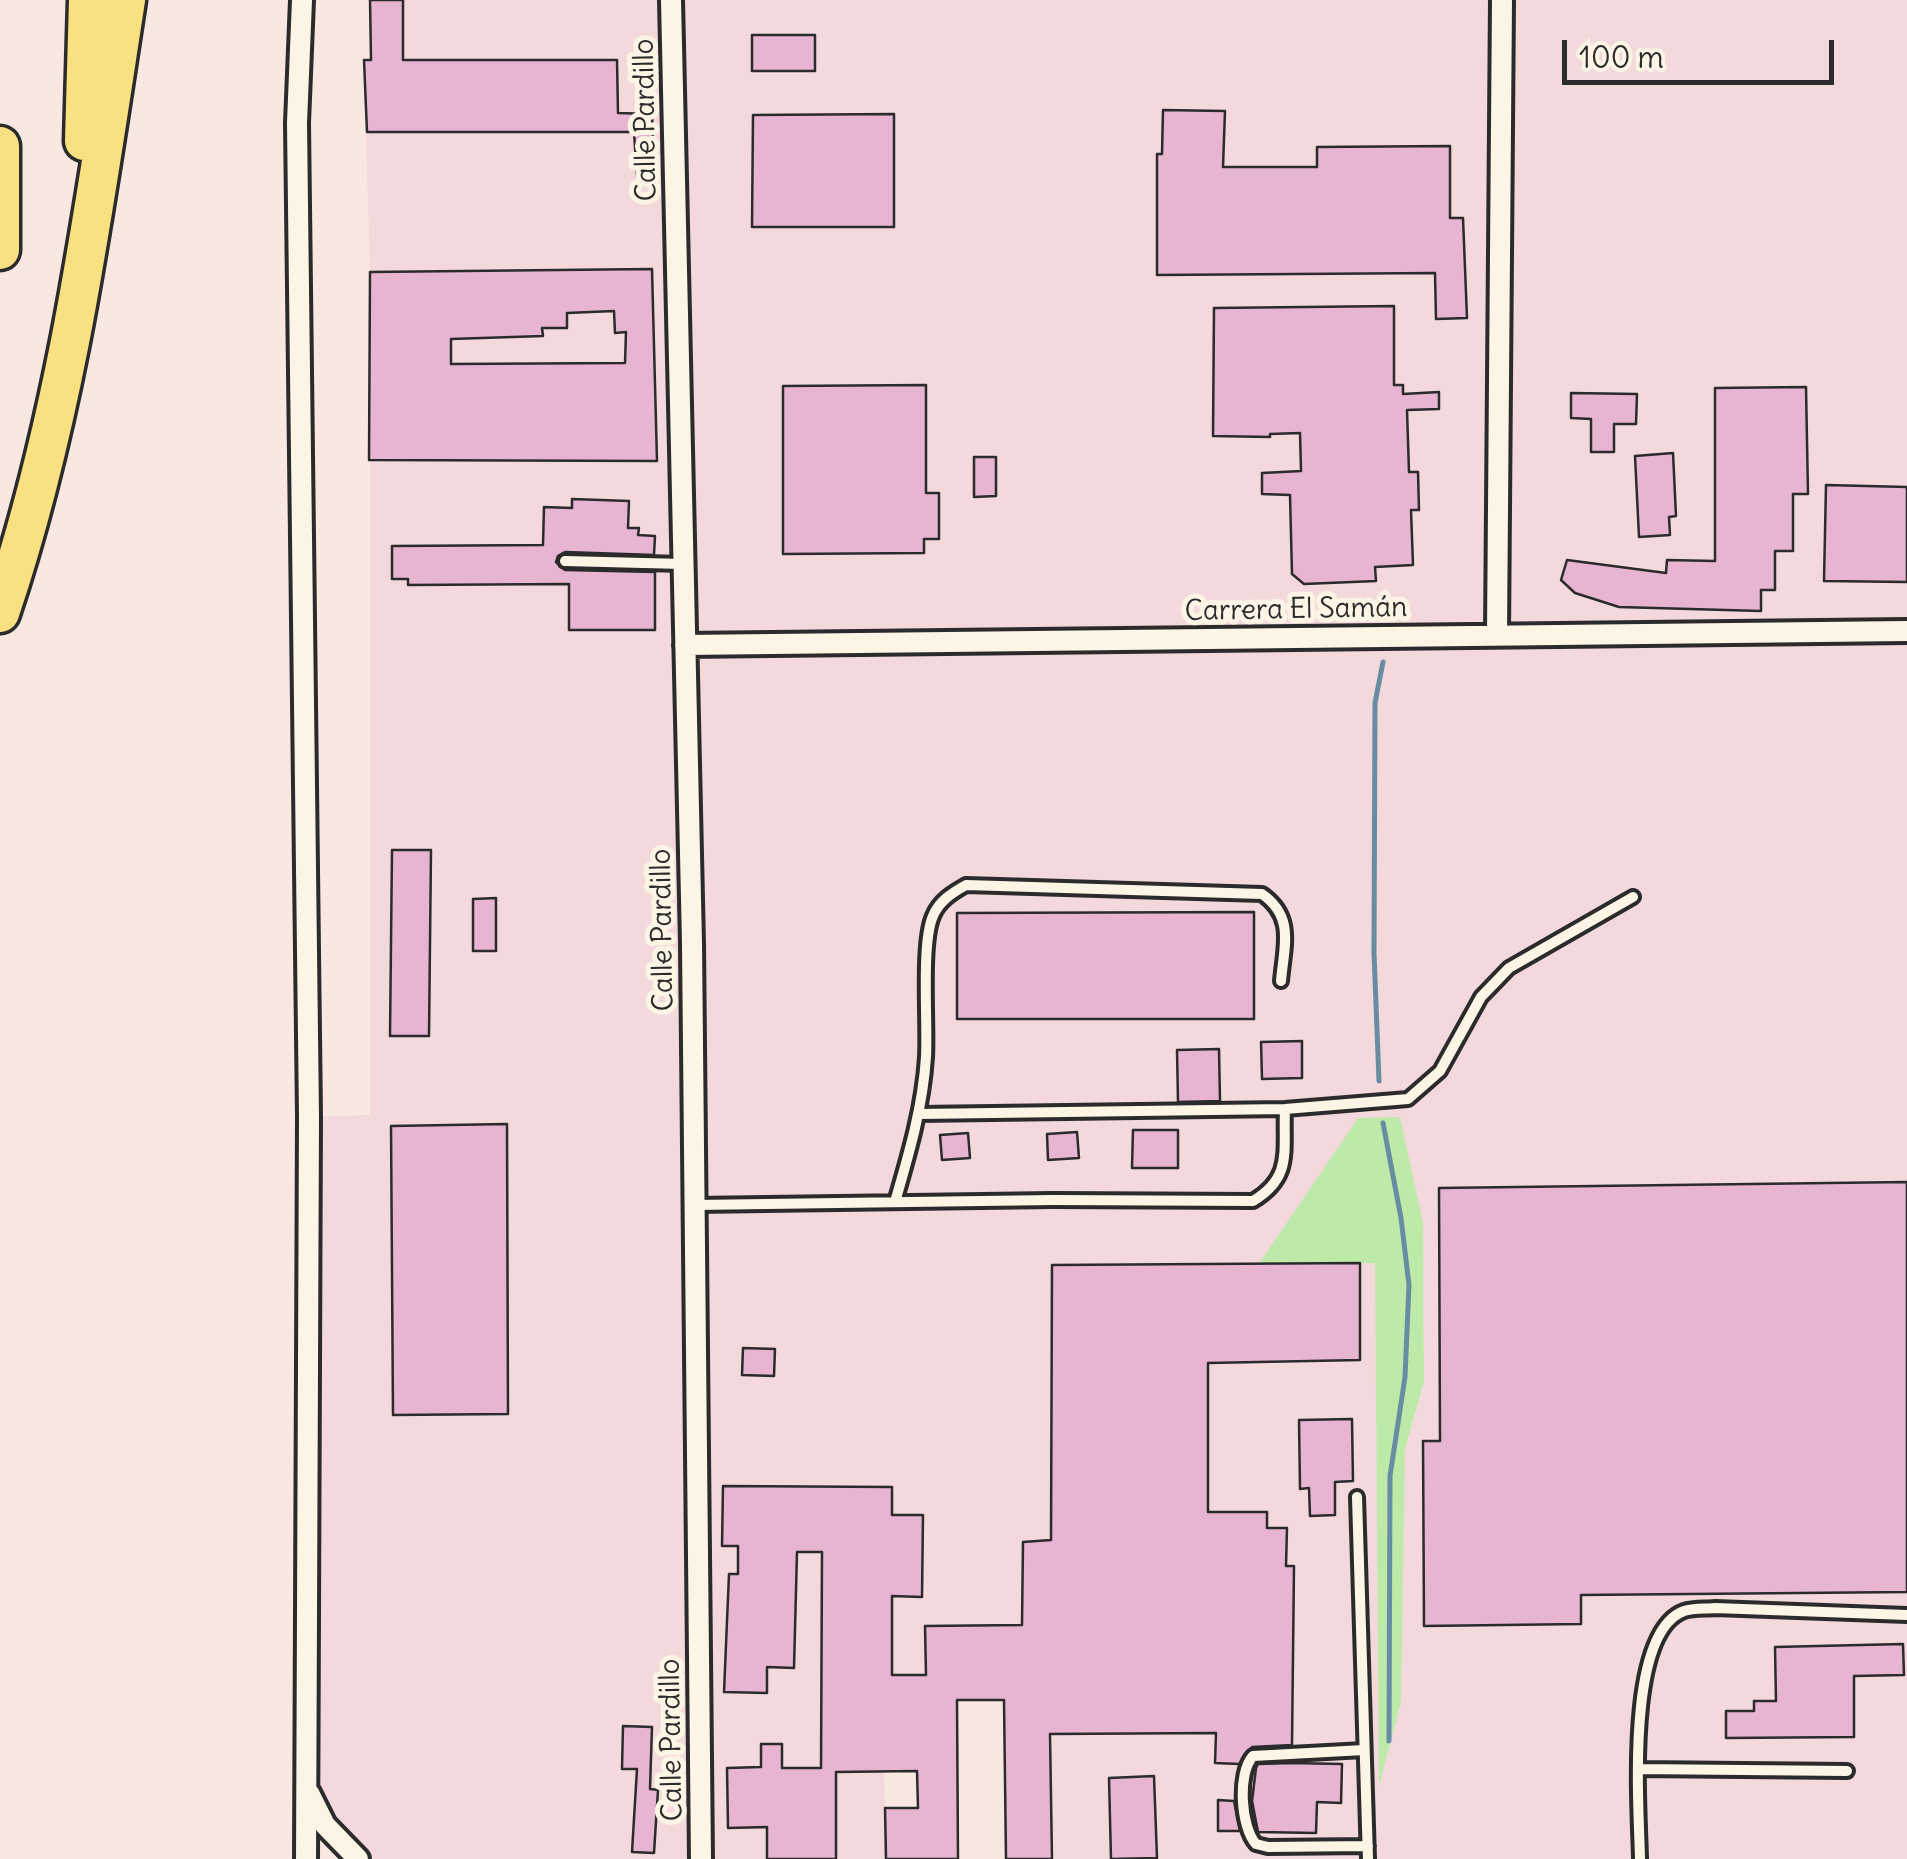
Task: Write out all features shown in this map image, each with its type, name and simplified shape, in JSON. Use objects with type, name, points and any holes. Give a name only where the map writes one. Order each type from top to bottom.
[{"type":"highway","points":[[81,293],[88,0]]},
{"type":"highway","points":[[0,613],[36,484],[81,293],[126,0]]},
{"type":"highway","points":[[0,146],[0,250]]},
{"type":"street","points":[[302,0],[297,123],[310,1117],[306,1859]]},
{"type":"street","name":"Calle Pardillo","points":[[672,0],[694,1205],[701,1859]]},
{"type":"street","points":[[1496,634],[1502,0]]},
{"type":"street","name":"Carrera El Samán","points":[[685,646],[1907,631]]},
{"type":"street","points":[[306,1788],[325,1825],[358,1859]]},
{"type":"lane","points":[[565,560],[683,564]]},
{"type":"lane","points":[[896,1202],[918,1114],[926,1059],[928,938],[932,916],[947,896],[966,885],[1262,894],[1276,904],[1284,920],[1280,981]]},
{"type":"lane","points":[[918,1114],[1285,1109],[1408,1100],[1440,1071],[1481,997],[1509,968],[1634,897]]},
{"type":"lane","points":[[694,1205],[1253,1201],[1270,1191],[1282,1176],[1285,1109]]},
{"type":"lane","points":[[1357,1497],[1368,1859]]},
{"type":"lane","points":[[1640,1859],[1638,1769],[1644,1676],[1664,1626],[1683,1611],[1715,1608],[1907,1615]]},
{"type":"lane","points":[[1364,1750],[1253,1756],[1244,1770],[1244,1826],[1256,1844],[1268,1847],[1368,1846]]},
{"type":"lane","points":[[1638,1769],[1846,1771]]},
{"type":"shaded area","points":[[370,0],[1907,0],[1907,1859],[1052,1859],[1051,1699],[987,1700],[987,1676],[892,1675],[822,1617],[821,1772],[884,1772],[886,1859],[358,1859],[306,1788],[309,1117],[370,1115],[370,272],[364,60],[371,59]],"holes":[[[1423,1223],[1424,1381],[1405,1449],[1401,1702],[1380,1781],[1375,1262],[1261,1264]]]},
{"type":"green space","points":[[1400,1117],[1423,1223],[1424,1381],[1405,1449],[1401,1702],[1379,1786],[1375,1263],[1259,1264],[1358,1118]]},
{"type":"building","points":[[370,0],[403,0],[403,60],[617,60],[618,113],[652,114],[654,177],[637,177],[634,132],[367,132],[364,60],[371,60]]},
{"type":"building","points":[[752,35],[815,35],[815,71],[752,71]]},
{"type":"building","points":[[1163,110],[1225,111],[1223,167],[1317,167],[1317,147],[1450,146],[1450,218],[1463,218],[1467,318],[1436,319],[1435,273],[1157,275],[1157,154],[1162,154]]},
{"type":"building","points":[[894,114],[894,227],[752,227],[753,115]]},
{"type":"building","points":[[652,269],[657,461],[369,460],[370,272]],"holes":[[[614,311],[615,333],[626,332],[625,363],[451,364],[451,339],[543,336],[542,328],[567,328],[567,313]]]},
{"type":"building","points":[[1394,306],[1394,385],[1403,385],[1403,394],[1439,392],[1439,409],[1407,410],[1409,472],[1418,472],[1419,510],[1411,510],[1413,565],[1375,567],[1376,581],[1304,584],[1292,574],[1290,495],[1262,494],[1262,473],[1301,471],[1300,433],[1213,436],[1214,308]]},
{"type":"building","points":[[926,385],[926,493],[939,493],[939,539],[924,539],[924,553],[783,554],[783,386]]},
{"type":"building","points":[[1806,387],[1808,494],[1793,494],[1793,551],[1775,551],[1775,590],[1761,590],[1761,611],[1619,607],[1575,593],[1561,580],[1567,560],[1666,573],[1667,560],[1715,561],[1715,388]]},
{"type":"building","points":[[1571,393],[1637,394],[1636,424],[1614,424],[1614,452],[1591,452],[1591,419],[1571,418]]},
{"type":"building","points":[[1673,453],[1676,516],[1669,517],[1670,535],[1639,537],[1635,456]]},
{"type":"building","points":[[974,457],[996,457],[996,496],[974,497]]},
{"type":"building","points":[[1826,485],[1907,487],[1907,582],[1824,581]]},
{"type":"building","points":[[572,499],[629,501],[628,528],[639,528],[638,535],[655,536],[654,555],[565,552],[556,562],[565,570],[655,572],[655,630],[569,630],[569,584],[408,585],[408,579],[392,579],[392,546],[543,545],[544,507],[572,508]]},
{"type":"building","points":[[392,850],[431,850],[429,1036],[390,1036]]},
{"type":"building","points":[[496,898],[496,951],[473,951],[473,899]]},
{"type":"building","points":[[1254,912],[1254,1019],[957,1019],[957,913]]},
{"type":"building","points":[[1302,1041],[1302,1078],[1262,1079],[1261,1042]]},
{"type":"building","points":[[1219,1049],[1220,1101],[1178,1102],[1177,1050]]},
{"type":"building","points":[[507,1124],[508,1414],[393,1415],[391,1126]]},
{"type":"building","points":[[1133,1130],[1178,1130],[1178,1168],[1132,1168]]},
{"type":"building","points":[[1077,1132],[1079,1158],[1048,1160],[1047,1134]]},
{"type":"building","points":[[968,1133],[970,1158],[942,1160],[940,1135]]},
{"type":"building","points":[[1907,1182],[1907,1592],[1581,1595],[1581,1624],[1424,1626],[1423,1441],[1440,1441],[1439,1188]]},
{"type":"building","points":[[1360,1263],[1360,1360],[1208,1363],[1208,1512],[1267,1512],[1267,1528],[1287,1528],[1286,1566],[1294,1566],[1292,1745],[1252,1747],[1239,1764],[1215,1763],[1216,1733],[1050,1734],[1052,1859],[1006,1859],[1004,1700],[957,1700],[958,1859],[886,1859],[885,1808],[918,1808],[917,1771],[836,1772],[836,1859],[767,1859],[767,1827],[728,1828],[727,1768],[761,1767],[761,1744],[782,1744],[782,1768],[821,1768],[822,1552],[797,1552],[794,1668],[767,1667],[767,1693],[724,1692],[729,1574],[738,1574],[738,1546],[722,1546],[723,1486],[892,1487],[892,1515],[923,1515],[922,1597],[892,1596],[892,1675],[926,1675],[925,1626],[1022,1625],[1023,1542],[1051,1540],[1052,1265]]},
{"type":"building","points":[[743,1348],[775,1349],[774,1376],[742,1375]]},
{"type":"building","points":[[1352,1419],[1353,1481],[1335,1482],[1335,1515],[1310,1516],[1309,1488],[1300,1489],[1299,1420]]},
{"type":"building","points":[[1903,1644],[1904,1675],[1854,1676],[1854,1737],[1726,1738],[1726,1711],[1754,1711],[1754,1701],[1776,1701],[1775,1647]]},
{"type":"building","points":[[623,1726],[652,1727],[650,1789],[658,1790],[654,1853],[632,1852],[637,1769],[622,1769]]},
{"type":"building","points":[[1258,1764],[1342,1764],[1341,1803],[1317,1802],[1316,1833],[1258,1832],[1252,1801],[1256,1768]]},
{"type":"building","points":[[1154,1776],[1157,1858],[1111,1859],[1109,1778]]},
{"type":"building","points":[[1218,1800],[1234,1801],[1240,1831],[1218,1831]]},
{"type":"waterway","points":[[1379,1081],[1374,953],[1375,703],[1383,662]]},
{"type":"waterway","points":[[1383,1123],[1409,1285],[1405,1377],[1390,1476],[1389,1741]]}]
